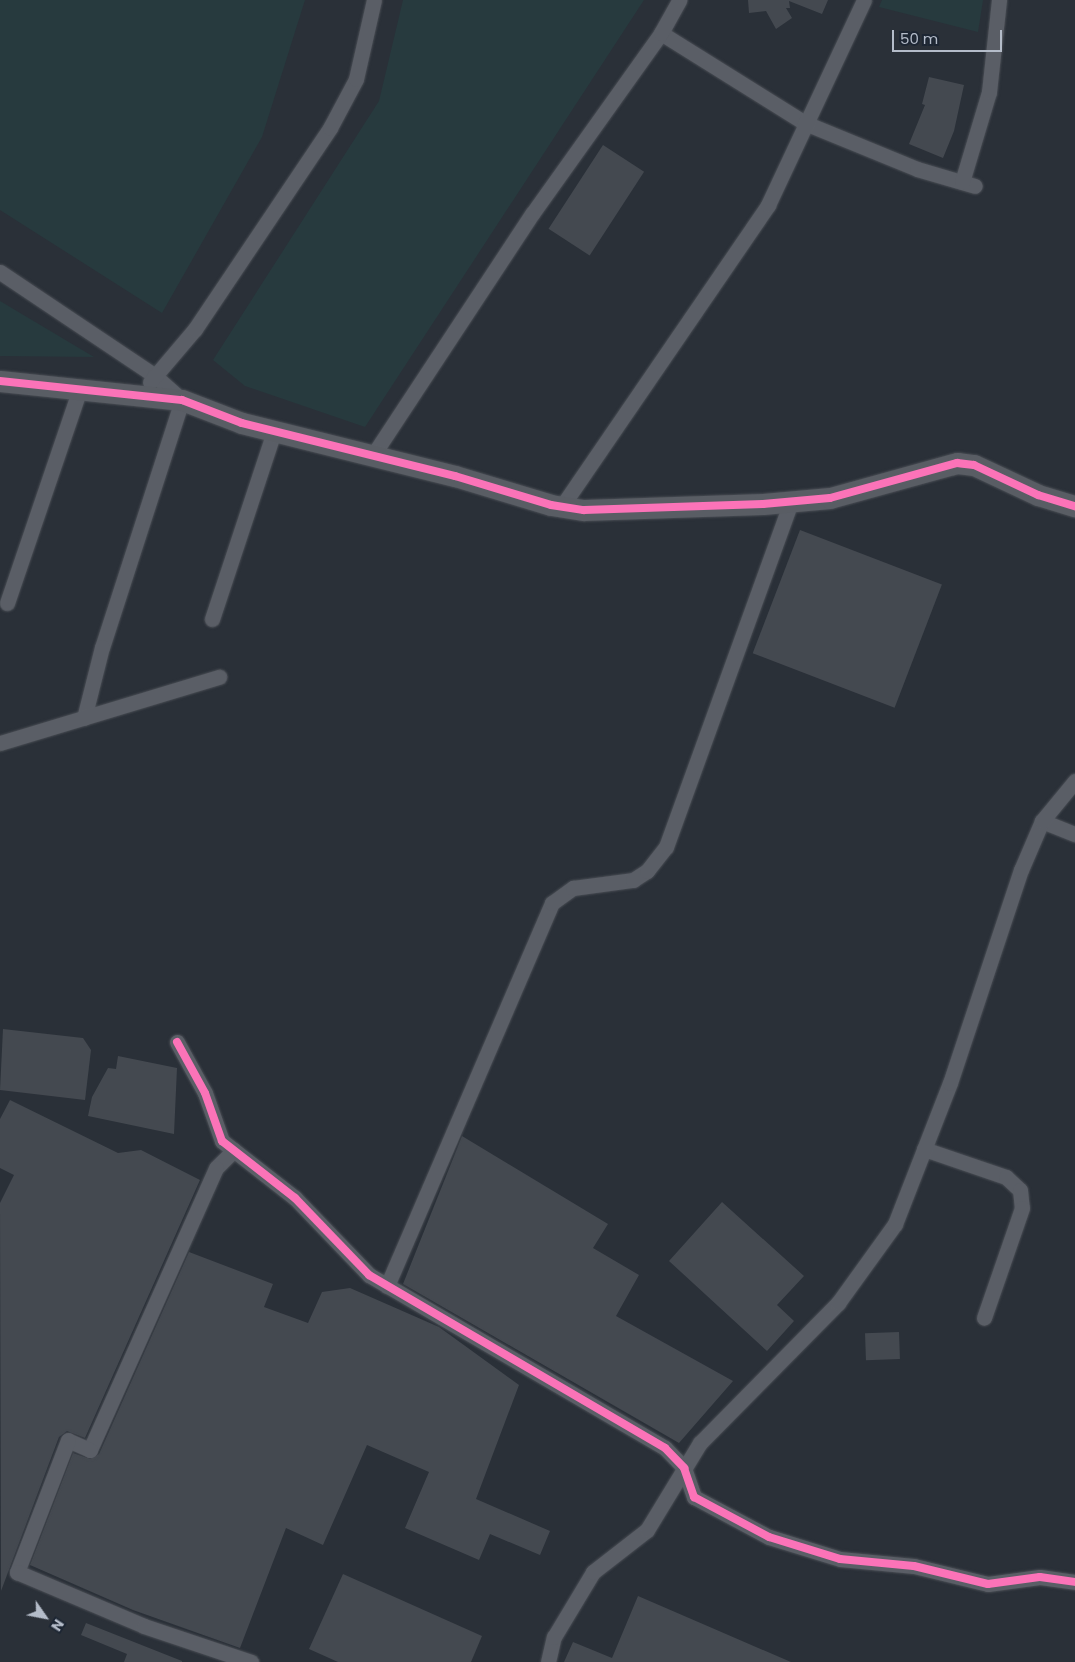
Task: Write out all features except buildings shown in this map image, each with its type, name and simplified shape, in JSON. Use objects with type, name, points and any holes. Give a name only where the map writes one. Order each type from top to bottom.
[{"type":"street","points":[[142,397],[154,375],[195,329],[330,128],[356,79],[374,0]]},
{"type":"street","points":[[372,455],[532,214],[661,33],[679,0]]},
{"type":"street","points":[[562,506],[768,205],[864,0]]},
{"type":"street","points":[[661,33],[805,123],[917,169],[968,184],[989,92],[999,0]]},
{"type":"street","points":[[0,272],[154,375],[182,400]]},
{"type":"street","points":[[0,381],[182,400],[274,432],[372,455],[562,506],[630,509],[790,502],[863,491],[943,464],[957,463],[974,465],[1038,495],[1075,506]]},
{"type":"street","points":[[7,603],[80,388]]},
{"type":"street","points":[[84,718],[102,647],[182,400]]},
{"type":"street","points":[[212,619],[274,432]]},
{"type":"street","points":[[387,1286],[552,903],[573,888],[633,880],[647,871],[666,847],[790,502]]},
{"type":"street","points":[[0,744],[219,677]]},
{"type":"street","points":[[548,1662],[554,1637],[593,1572],[647,1530],[700,1443],[838,1303],[895,1224],[924,1149],[1042,821],[1075,781]]},
{"type":"street","points":[[1042,821],[1075,834]]},
{"type":"street","points":[[177,1042],[205,1093],[222,1141],[295,1198],[368,1275],[553,1385],[631,1426],[665,1448],[684,1468],[694,1498],[769,1537],[840,1559],[914,1566],[988,1584],[1040,1577],[1075,1582]]},
{"type":"street","points":[[924,1149],[1006,1177],[1017,1184],[1022,1196],[1022,1208],[984,1318]]},
{"type":"street","points":[[234,1150],[216,1168],[90,1450],[68,1440],[17,1572],[144,1626],[251,1662]]},
{"type":"green space","points":[[0,0],[305,0],[262,137],[162,313],[0,210]]},
{"type":"green space","points":[[403,0],[644,0],[365,427],[245,386],[213,360],[379,101]]},
{"type":"green space","points":[[882,0],[983,0],[978,32],[879,7]]},
{"type":"green space","points":[[0,301],[94,357],[0,356]]},
{"type":"cycle path","points":[[0,381],[182,400],[242,423],[455,476],[551,505],[584,510],[763,504],[830,498],[957,463],[974,465],[1038,495],[1075,506]]},
{"type":"cycle path","points":[[177,1042],[205,1093],[222,1141],[295,1198],[369,1275],[665,1448],[684,1468],[694,1497],[769,1537],[840,1559],[914,1566],[988,1584],[1040,1577],[1075,1582]]}]
